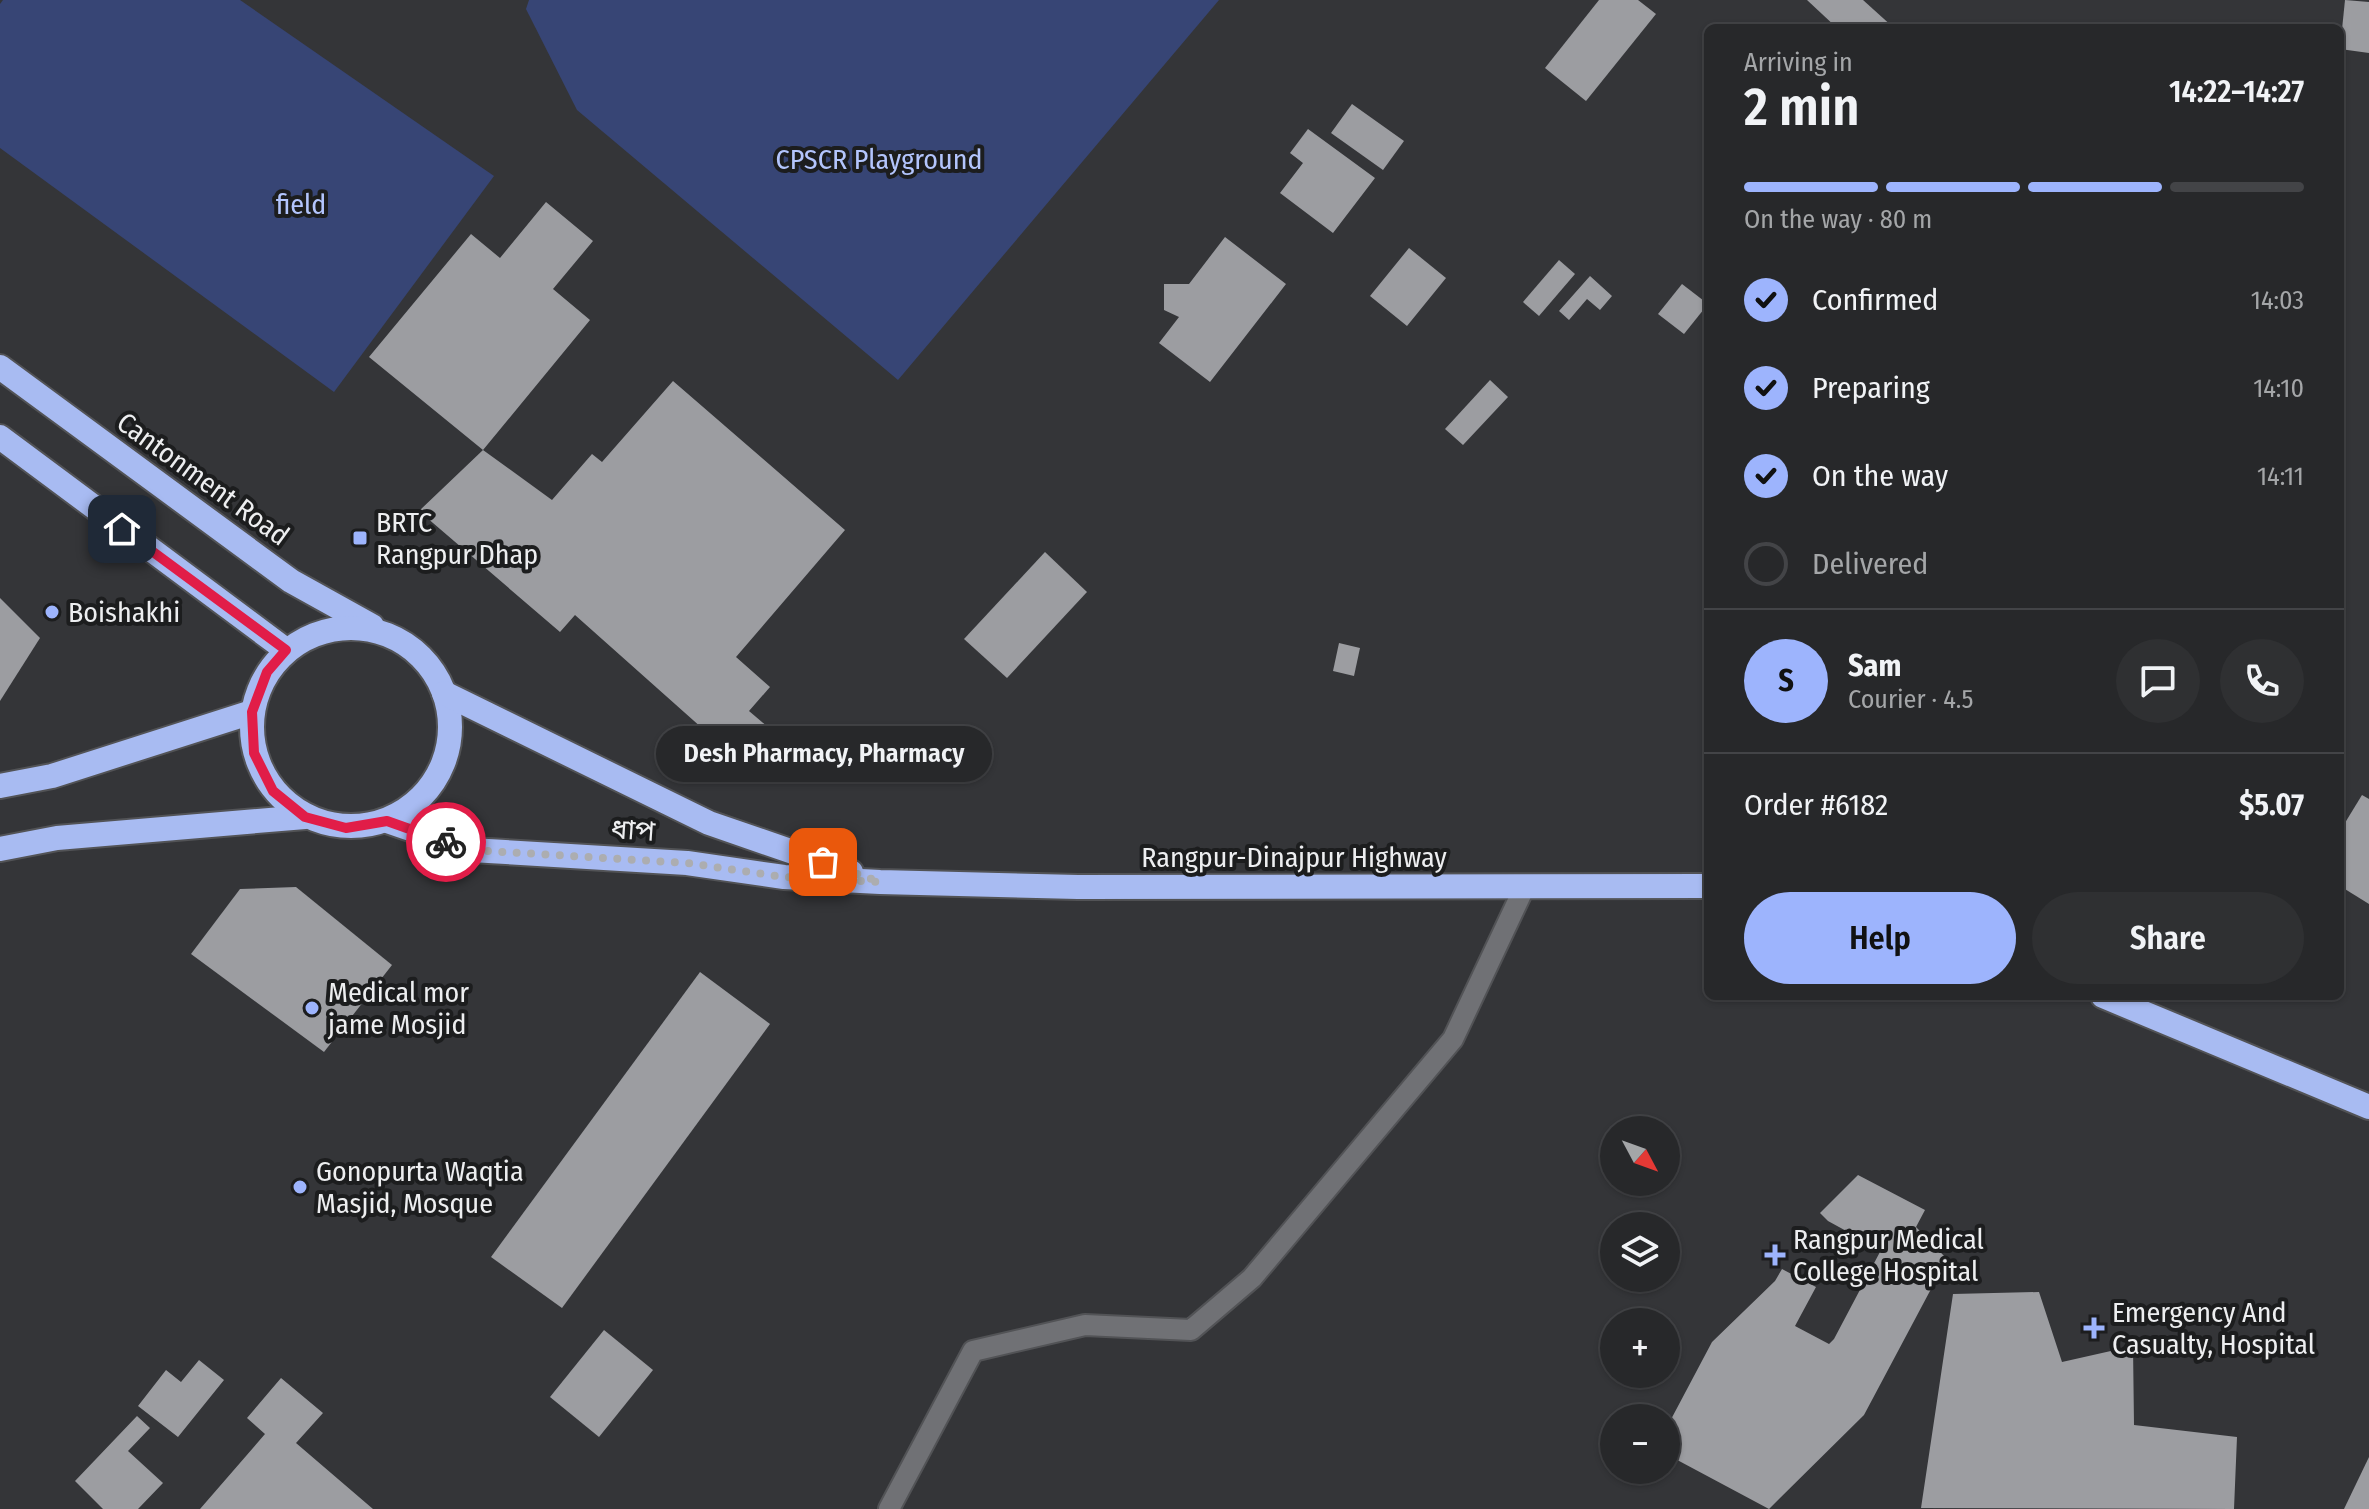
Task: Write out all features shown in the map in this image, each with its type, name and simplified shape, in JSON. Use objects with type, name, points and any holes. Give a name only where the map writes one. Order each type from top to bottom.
[{"type":"highway","name":"Cantonment Road","points":[[0,367],[291,581],[377,629]]},
{"type":"highway","points":[[0,437],[286,650]]},
{"type":"highway","points":[[0,849],[57,838],[305,817],[346,828],[387,821],[422,797],[445,762],[452,721],[441,681],[414,648],[377,629],[335,628],[286,650],[267,672],[252,712],[254,753],[273,791],[305,817]]},
{"type":"highway","points":[[444,693],[709,823],[880,882]]},
{"type":"highway","points":[[0,786],[52,776],[252,712]]},
{"type":"highway","name":"ধাপ","points":[[387,821],[471,850],[687,863],[784,877],[880,882]]},
{"type":"highway","name":"Rangpur-Dinajpur Highway","points":[[880,882],[1078,887],[1704,886]]},
{"type":"highway","points":[[2113,1000],[2369,1107]]},
{"type":"street","points":[[889,1509],[973,1351],[1085,1325],[1191,1330],[1252,1278],[1453,1039],[1525,886]]},
{"type":"green space","name":"field","points":[[3,0],[240,0],[494,176],[334,392],[0,148],[0,4]]},
{"type":"green space","name":"CPSCR Playground","points":[[529,0],[1219,0],[898,380],[577,110],[526,9]]},
{"type":"building","points":[[1599,0],[1638,0],[1656,14],[1586,101],[1545,68]]},
{"type":"building","points":[[1807,0],[1863,0],[1890,24],[1833,24]]},
{"type":"building","points":[[2345,0],[2369,2],[2369,53],[2344,50]]},
{"type":"building","points":[[1352,104],[1404,141],[1383,170],[1331,133]]},
{"type":"building","points":[[1308,129],[1375,178],[1333,233],[1280,193],[1303,163],[1290,153]]},
{"type":"building","points":[[546,202],[593,241],[553,289],[590,320],[483,450],[369,357],[471,234],[500,258]]},
{"type":"building","points":[[1225,237],[1286,284],[1210,382],[1159,343],[1179,317],[1164,310],[1164,284],[1189,284]]},
{"type":"building","points":[[1409,248],[1446,278],[1407,326],[1370,296]]},
{"type":"building","points":[[1559,260],[1575,274],[1539,316],[1523,302]]},
{"type":"building","points":[[1590,276],[1612,296],[1600,310],[1587,299],[1569,320],[1559,311]]},
{"type":"building","points":[[1682,284],[1704,301],[1704,309],[1684,334],[1658,314]]},
{"type":"building","points":[[1490,380],[1508,397],[1463,445],[1445,429]]},
{"type":"building","points":[[673,381],[845,530],[736,657],[770,687],[749,711],[768,727],[739,761],[575,615],[560,632],[419,511],[483,450],[552,500],[592,454],[602,462]]},
{"type":"building","points":[[1045,552],[1087,592],[1007,678],[964,639]]},
{"type":"building","points":[[0,598],[40,638],[0,701]]},
{"type":"building","points":[[1339,643],[1360,648],[1354,676],[1333,671]]},
{"type":"building","points":[[2362,795],[2369,799],[2369,904],[2344,888],[2344,824]]},
{"type":"building","name":"Medical mor jame Mosjid","points":[[296,887],[392,965],[324,1052],[191,954],[240,889]]},
{"type":"building","points":[[700,972],[770,1024],[562,1308],[491,1257]]},
{"type":"building","points":[[1858,1175],[1925,1210],[1916,1227],[1947,1259],[1864,1415],[1769,1509],[1680,1461],[1679,1404],[1712,1342],[1775,1281],[1782,1269],[1816,1287],[1795,1326],[1829,1344],[1834,1339],[1881,1250],[1828,1221],[1820,1213]]},
{"type":"building","points":[[2039,1292],[2062,1362],[2133,1346],[2134,1425],[2237,1437],[2234,1509],[1921,1508],[1953,1294]]},
{"type":"building","points":[[604,1330],[653,1370],[599,1437],[550,1397]]},
{"type":"building","points":[[199,1360],[224,1380],[178,1437],[138,1406],[166,1370],[181,1382]]},
{"type":"building","points":[[281,1378],[323,1413],[296,1443],[373,1509],[200,1509],[265,1434],[247,1418]]},
{"type":"building","points":[[137,1416],[150,1428],[128,1451],[163,1483],[138,1509],[103,1509],[75,1481]]},
{"type":"building","points":[[2369,1457],[2369,1509],[2344,1509]]},
{"type":"way so far","points":[[446,842],[471,850],[687,863],[784,877],[880,882],[823,862]]},
{"type":"place","name":"BRTC Rangpur Dhap","points":[[360,538]]},
{"type":"place","name":"Boishakhi","points":[[52,612]]},
{"type":"place","name":"Desh Pharmacy, Pharmacy","points":[[823,862]]},
{"type":"place","name":"Medical mor jame Mosjid","points":[[312,1008]]},
{"type":"place","name":"Gonopurta Waqtia Masjid, Mosque","points":[[300,1187]]},
{"type":"place","name":"Rangpur Medical College Hospital","points":[[1775,1255]]},
{"type":"place","name":"Emergency And Casualty, Hospital","points":[[2094,1328]]},
{"type":"route","points":[[122,529],[244,622],[286,650],[267,672],[252,712],[254,753],[273,791],[305,817],[346,828],[387,821],[446,842]]}]
